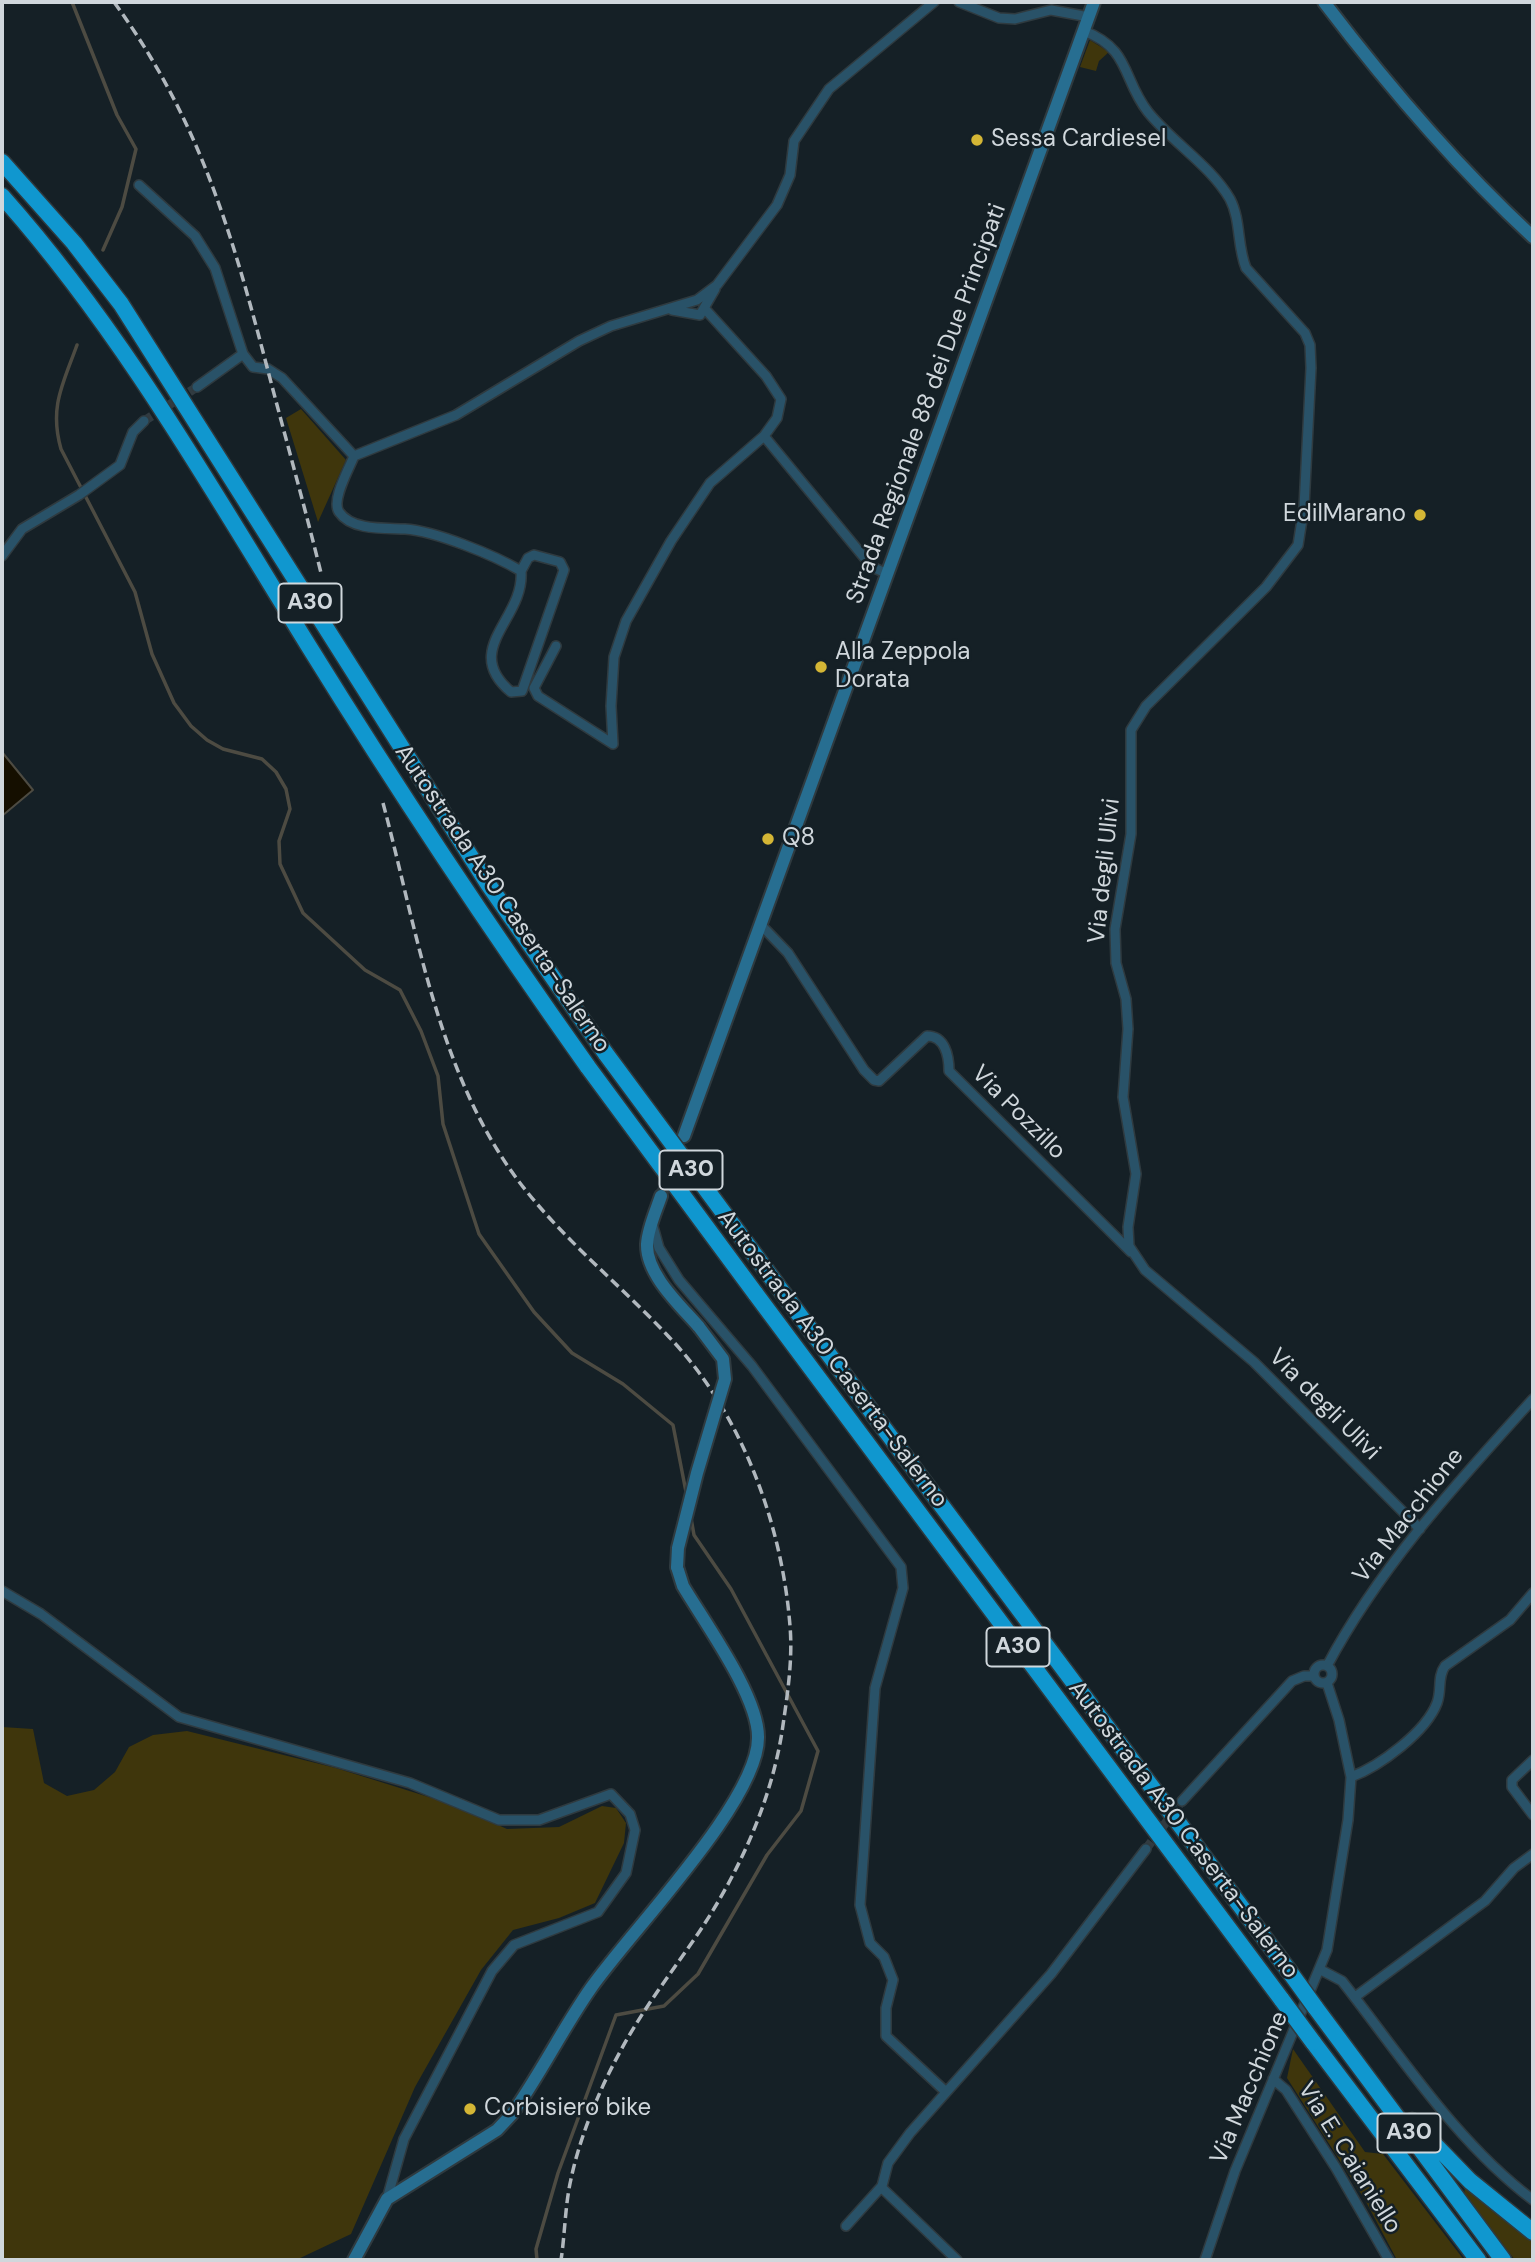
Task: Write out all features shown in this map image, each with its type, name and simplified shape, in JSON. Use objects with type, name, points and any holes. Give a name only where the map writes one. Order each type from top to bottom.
[{"type":"highway","name":"Autostrada A30 Caserta-Salerno","points":[[2,162],[74,243],[121,304],[481,873],[606,1054],[1315,2007]]},
{"type":"highway","name":"Autostrada A30 Caserta-Salerno","points":[[2,196],[57,258],[118,341],[423,827],[588,1067],[1478,2260]]},
{"type":"highway","points":[[1315,2007],[1424,2135],[1470,2181],[1533,2232]]},
{"type":"highway","name":"A30","points":[[1315,2007],[1503,2260]]},
{"type":"main road","name":"Strada Regionale 88 dei Due Principati","points":[[684,1136],[1094,2]]},
{"type":"main road","points":[[1324,2],[1388,85],[1439,143],[1474,182],[1533,237]]},
{"type":"main road","points":[[354,2260],[387,2199],[497,2130],[512,2114],[592,1986],[673,1886],[737,1795],[755,1763],[759,1737],[752,1708],[683,1586],[677,1567],[678,1548],[725,1379],[723,1359],[668,1290],[649,1256],[647,1244],[661,1196]]},
{"type":"street","points":[[521,571],[425,531],[380,530],[351,521],[339,513],[336,504],[354,456],[456,415],[579,341],[611,326],[667,310],[698,307],[777,205],[790,175],[794,141],[829,89],[934,2]]},
{"type":"street","points":[[959,2],[999,18],[1016,19],[1051,10],[1089,17]]},
{"type":"street","name":"Via degli Ulivi","points":[[1084,31],[1100,37],[1124,62],[1134,91],[1149,113],[1219,184],[1231,201],[1240,254],[1246,268],[1305,333],[1310,345],[1311,368],[1304,507],[1298,545],[1266,587],[1146,706],[1130,730],[1131,834],[1115,929],[1116,963],[1126,999],[1128,1029],[1124,1097],[1136,1174],[1128,1227],[1132,1254],[1145,1270],[1254,1362],[1420,1529]]},
{"type":"street","points":[[139,184],[195,236],[215,268],[243,354],[253,367],[268,369],[282,378],[354,456]]},
{"type":"street","points":[[556,646],[534,688],[538,696],[613,744],[611,706],[614,657],[626,621],[671,541],[710,483],[764,436],[777,418],[780,399],[766,376],[732,334],[698,307]]},
{"type":"street","points":[[197,387],[243,354]]},
{"type":"street","points":[[2,556],[22,529],[79,495],[120,465],[133,432],[144,421]]},
{"type":"street","points":[[764,436],[872,566],[888,574]]},
{"type":"street","points":[[534,555],[560,562],[564,569],[522,691],[511,692],[497,680],[489,665],[492,648],[522,579],[521,571],[528,558],[534,555]]},
{"type":"street","name":"Via Pozzillo","points":[[761,925],[788,953],[864,1070],[874,1080],[879,1081],[894,1070],[927,1036],[938,1039],[947,1048],[949,1071],[1132,1254]]},
{"type":"street","points":[[652,1223],[659,1248],[679,1280],[752,1366],[901,1567],[903,1588],[875,1688],[860,1905],[870,1942],[884,1957],[893,1980],[885,2016],[886,2036],[946,2092]]},
{"type":"street","name":"Via Macchione","points":[[1327,1666],[1361,1608],[1420,1529],[1533,1399]]},
{"type":"street","points":[[2,1591],[41,1614],[179,1717],[410,1783],[499,1820],[539,1820],[611,1794],[630,1814],[635,1830],[626,1873],[598,1912],[514,1945],[492,1971],[404,2139],[387,2199]]},
{"type":"street","points":[[1351,1777],[1381,1762],[1430,1717],[1438,1702],[1440,1674],[1445,1666],[1510,1620],[1533,1593]]},
{"type":"street","points":[[1327,1666],[1333,1674],[1326,1683],[1319,1683],[1314,1676],[1318,1667],[1327,1666]]},
{"type":"street","points":[[1182,1801],[1292,1681],[1304,1676],[1314,1676]]},
{"type":"street","name":"Via Macchione","points":[[1205,2260],[1235,2171],[1321,1970],[1334,1912],[1351,1777],[1339,1720],[1326,1683]]},
{"type":"street","points":[[1533,1760],[1512,1780],[1512,1787],[1533,1815]]},
{"type":"street","points":[[846,2226],[881,2187],[888,2163],[946,2092],[1051,1974],[1146,1849]]},
{"type":"street","points":[[1355,1997],[1485,1901],[1514,1868],[1533,1854]]},
{"type":"street","points":[[1321,1970],[1342,1980],[1461,2132],[1507,2180],[1533,2200]]},
{"type":"street","name":"Via E. Caianiello","points":[[1273,2079],[1286,2091],[1336,2168],[1389,2260]]},
{"type":"street","points":[[881,2187],[957,2260]]},
{"type":"shaded area","points":[[1090,40],[1109,52],[1099,61],[1096,71],[1080,67]]},
{"type":"shaded area","points":[[301,409],[346,460],[318,522],[286,418]]},
{"type":"shaded area","points":[[2,752],[33,790],[2,816]]},
{"type":"shaded area","points":[[2,1727],[33,1729],[44,1783],[67,1796],[94,1790],[115,1772],[129,1747],[153,1735],[187,1731],[336,1768],[451,1804],[507,1829],[559,1827],[602,1806],[616,1808],[626,1823],[624,1843],[595,1903],[559,1918],[513,1930],[481,1970],[415,2087],[351,2234],[296,2260],[2,2260]]},
{"type":"shaded area","points":[[1293,2049],[1365,2152],[1383,2154],[1464,2260],[1397,2260],[1365,2200],[1287,2078]]},
{"type":"shaded area","points":[[1465,2187],[1533,2239],[1533,2260],[1515,2260],[1464,2195]]},
{"type":"waterway","points":[[72,2],[117,115],[136,149],[122,207],[103,250]]},
{"type":"waterway","points":[[77,345],[57,408],[56,421],[61,449],[135,592],[152,654],[174,703],[191,726],[207,740],[223,749],[262,759],[276,772],[286,789],[290,809],[279,841],[280,864],[303,913],[365,970],[400,990],[421,1031],[438,1076],[443,1124],[479,1234],[534,1312],[572,1353],[623,1384],[673,1425],[687,1497]]},
{"type":"waterway","points":[[537,2260],[536,2249],[558,2173],[616,2015],[664,2006],[698,1974],[767,1855],[801,1811],[818,1751],[731,1589],[694,1535],[691,1518]]},
{"type":"tunnel","points":[[144,421],[197,387]]},
{"type":"tunnel","points":[[661,1196],[680,1147]]},
{"type":"tunnel","points":[[1146,1849],[1182,1801]]},
{"type":"railway","points":[[114,2],[169,89],[209,177],[254,317],[321,573]]},
{"type":"railway","points":[[383,803],[428,982],[457,1069],[476,1111],[498,1151],[535,1202],[669,1337],[695,1367],[717,1399],[754,1471],[767,1509],[778,1548],[790,1626],[790,1666],[782,1732],[760,1814],[723,1893],[655,1994],[598,2096],[585,2129],[571,2179],[561,2260]]},
{"type":"place","name":"Sessa Cardiesel","points":[[977,140]]},
{"type":"place","name":"EdilMarano","points":[[1420,515]]},
{"type":"place","name":"Alla Zeppola Dorata","points":[[821,667]]},
{"type":"place","name":"Q8","points":[[768,839]]},
{"type":"place","name":"Corbisiero bike","points":[[470,2109]]}]
